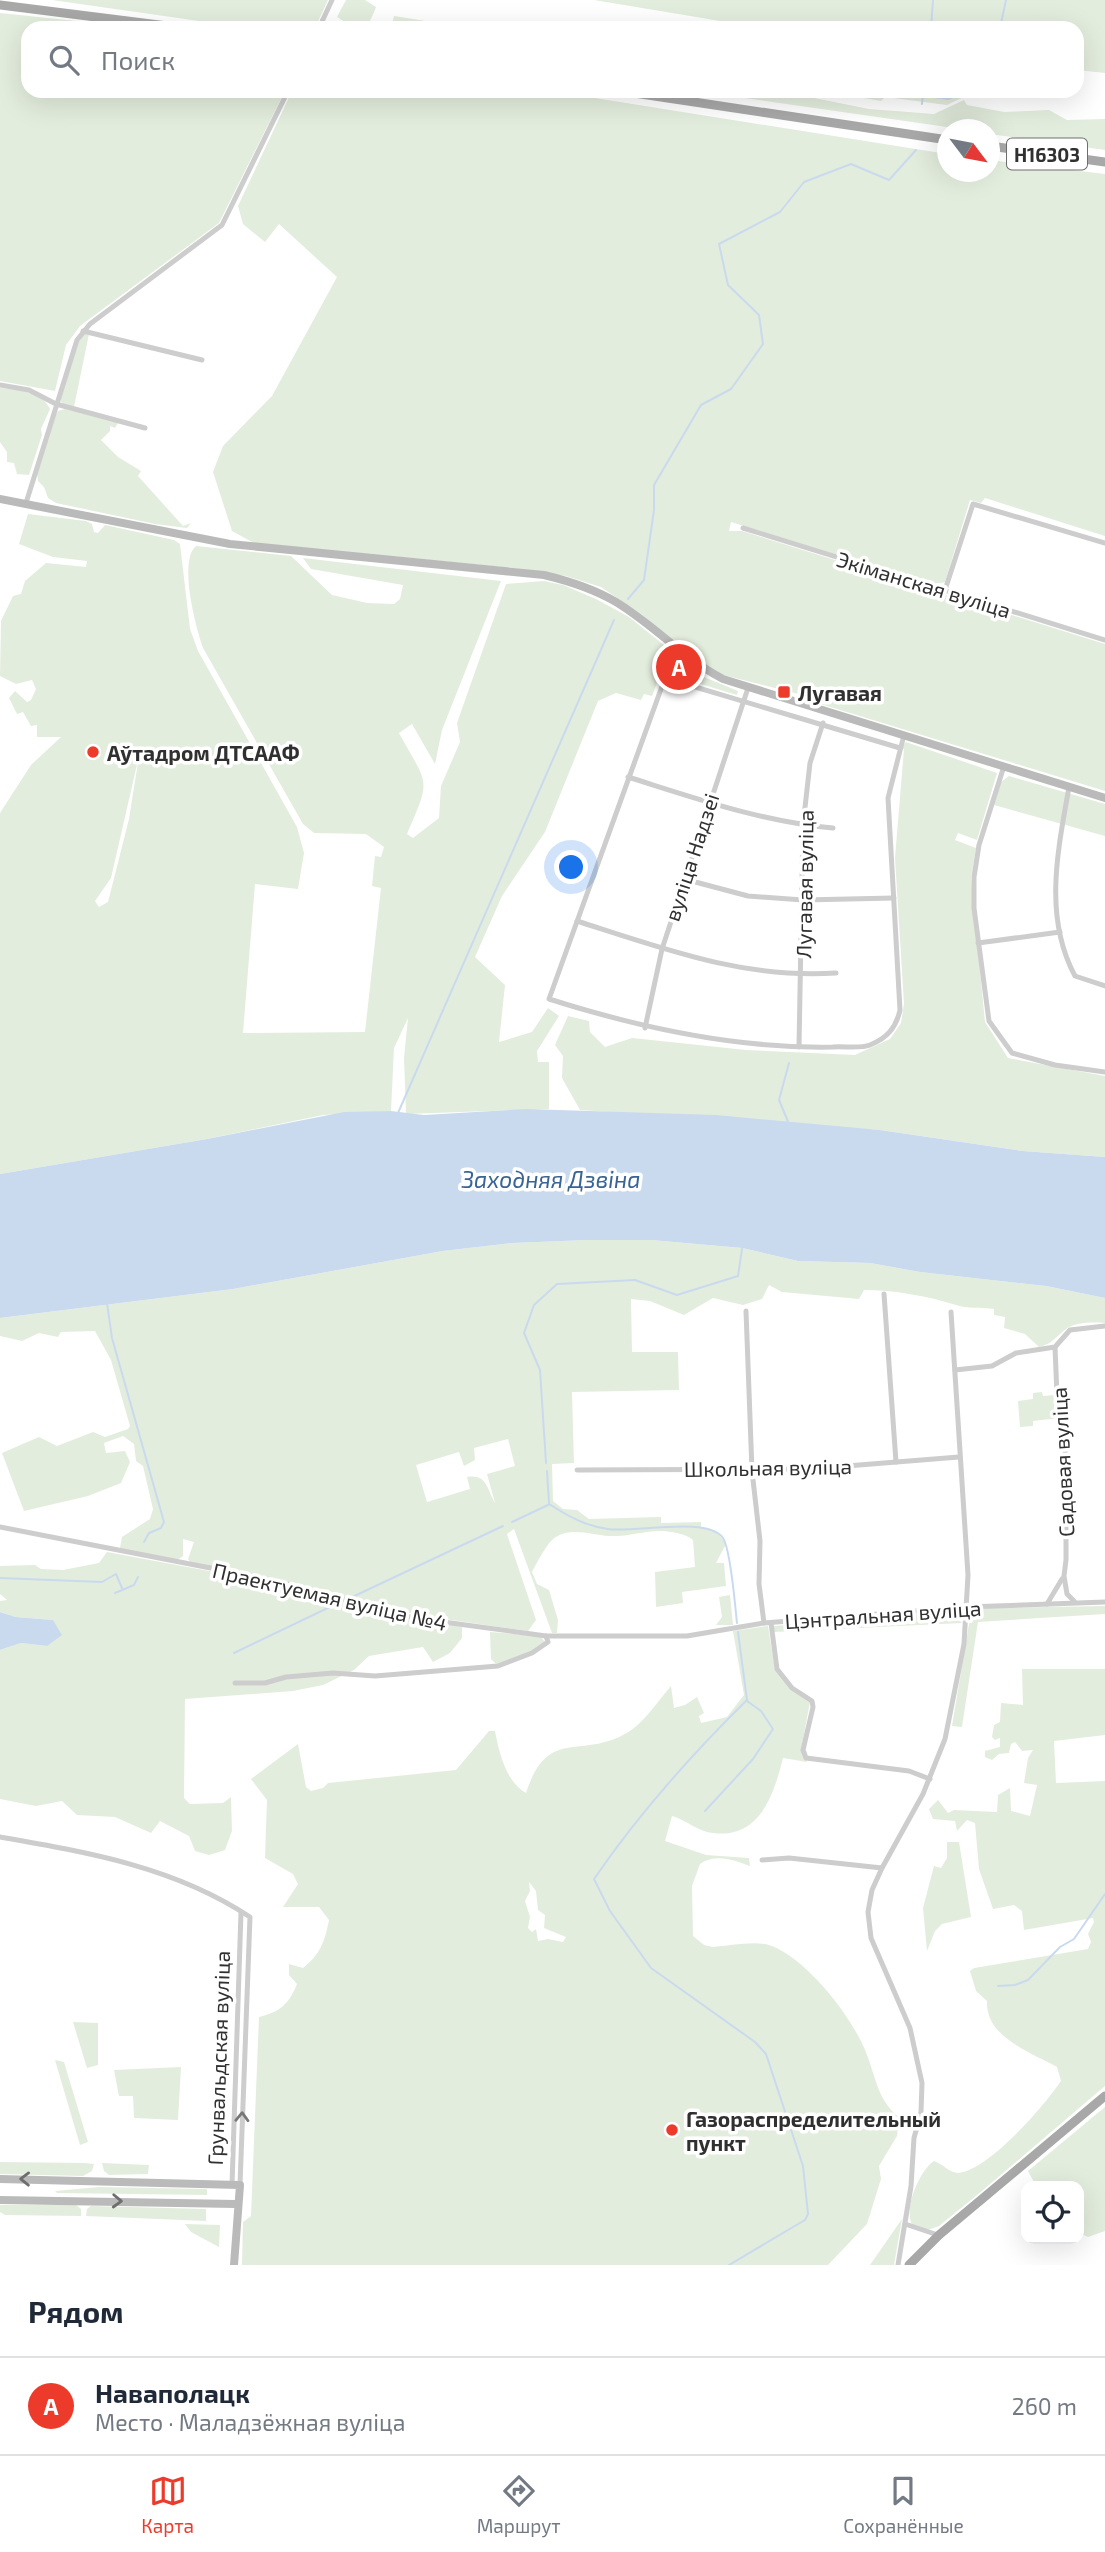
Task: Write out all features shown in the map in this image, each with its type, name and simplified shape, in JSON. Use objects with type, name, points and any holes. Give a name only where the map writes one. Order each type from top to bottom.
[{"type":"main road","points":[[0,5],[127,21]]},
{"type":"main road","points":[[668,98],[937,138]]},
{"type":"main road","name":"Н16303","points":[[1000,148],[1105,162]]},
{"type":"main road","points":[[0,499],[230,544],[544,575],[599,593],[647,625],[704,669],[748,688],[1105,798]]},
{"type":"main road","points":[[909,2265],[939,2235],[1105,2096]]},
{"type":"main road","points":[[0,2179],[236,2185]]},
{"type":"main road","points":[[49,2199],[50,2180]]},
{"type":"main road","name":"Грунвальдская вуліца","points":[[234,2265],[236,2185]]},
{"type":"main road","points":[[0,2200],[236,2204]]},
{"type":"street","points":[[322,21],[332,0]]},
{"type":"street","points":[[26,503],[72,350],[83,331],[216,232],[232,210],[285,98]]},
{"type":"street","points":[[83,331],[202,360]]},
{"type":"street","points":[[0,385],[29,390],[56,404],[145,428]]},
{"type":"street","points":[[945,590],[973,504],[1105,543]]},
{"type":"street","name":"Экіманская вуліца","points":[[743,528],[1105,640]]},
{"type":"street","points":[[900,748],[665,678],[549,999],[645,1028],[799,1047],[867,1046],[887,1036],[897,1022],[888,798],[904,735]]},
{"type":"street","name":"вуліца Надзеі","points":[[645,1028],[662,949],[708,802],[748,688]]},
{"type":"street","name":"Лугавая вуліца","points":[[799,1047],[803,825],[810,763],[822,723]]},
{"type":"street","points":[[1003,766],[979,845],[974,877],[978,943],[989,1021],[1012,1053],[1055,1065],[1105,1072]]},
{"type":"street","points":[[628,777],[708,802],[803,825],[834,828]]},
{"type":"street","points":[[1069,787],[1057,859],[1055,906],[1060,932],[1075,976],[1105,986]]},
{"type":"street","points":[[684,879],[748,897],[803,900],[894,898]]},
{"type":"street","points":[[577,921],[730,968],[802,975],[836,973]]},
{"type":"street","points":[[978,943],[1060,932]]},
{"type":"street","points":[[884,1294],[896,1462]]},
{"type":"street","points":[[746,1311],[752,1471],[760,1541],[759,1584],[777,1669],[792,1688],[808,1698],[813,1707],[803,1750],[806,1758],[909,1771],[930,1779]]},
{"type":"street","points":[[898,2265],[914,2138],[921,2112],[922,2082],[910,2028],[877,1953],[869,1930],[868,1912],[872,1890],[882,1868],[930,1779],[953,1712],[964,1644],[968,1575],[951,1312]]},
{"type":"street","points":[[956,1370],[992,1366],[1016,1353],[1055,1347],[1070,1330],[1105,1326]]},
{"type":"street","name":"Садовая вуліца","points":[[1046,1604],[1063,1576],[1066,1560],[1064,1427],[1057,1396],[1055,1347]]},
{"type":"street","name":"Школьная вуліца","points":[[577,1470],[752,1471],[959,1457]]},
{"type":"street","name":"Праектуемая вуліца №4","points":[[0,1527],[272,1580],[414,1618],[546,1636],[662,1636]]},
{"type":"street","points":[[1063,1576],[1066,1594],[1077,1603]]},
{"type":"street","name":"Цэнтральная вуліца","points":[[662,1636],[687,1636],[767,1623],[966,1607],[1105,1602]]},
{"type":"street","points":[[234,1684],[265,1683],[286,1677],[333,1673],[375,1676],[498,1666],[532,1653],[548,1643],[546,1636]]},
{"type":"street","points":[[0,1837],[126,1862],[180,1880],[240,1912]]},
{"type":"street","points":[[762,1860],[789,1858],[882,1868]]},
{"type":"street","name":"Грунвальдская вуліца","points":[[240,1912],[250,1917],[236,2185],[240,1912]]},
{"type":"street","points":[[905,2224],[939,2235]]},
{"type":"green space","points":[[52,0],[328,0],[318,21],[199,21]]},
{"type":"green space","points":[[346,0],[365,0],[376,7],[370,21],[344,21],[337,17]]},
{"type":"green space","points":[[594,0],[1105,0],[1105,73],[1084,71],[1084,21],[720,21]]},
{"type":"green space","points":[[0,13],[77,21],[21,21],[21,98],[282,98],[219,223],[80,326],[66,345],[55,391],[0,381]]},
{"type":"green space","points":[[394,16],[426,21],[393,21]]},
{"type":"green space","points":[[289,98],[595,98],[937,152],[937,182],[1000,182],[1000,161],[1105,174],[1105,536],[985,498],[981,503],[970,500],[945,582],[936,585],[731,522],[729,531],[742,531],[1105,644],[1105,791],[814,702],[810,697],[723,675],[686,652],[641,614],[601,587],[566,576],[513,568],[254,543],[232,531],[213,472],[223,446],[272,396],[337,277],[279,224],[265,242],[243,224],[238,206]]},
{"type":"green space","points":[[744,98],[814,98],[869,109],[934,114],[964,100],[967,105],[1004,112],[1049,110],[1067,120],[1105,119],[1105,150],[1000,135],[1000,119],[937,119],[937,126]]},
{"type":"green space","points":[[893,98],[962,98],[947,105]]},
{"type":"green space","points":[[85,333],[89,334],[74,407],[62,403],[60,399],[79,341]]},
{"type":"green space","points":[[0,388],[35,395],[50,409],[41,429],[42,435],[29,475],[17,474],[14,463],[7,462],[7,452],[0,442]]},
{"type":"green space","points":[[65,409],[118,423],[115,428],[110,426],[110,431],[101,440],[118,457],[141,471],[138,476],[183,526],[191,523],[187,528],[56,503],[48,498],[44,487],[38,481],[37,473],[55,416],[58,411]]},
{"type":"green space","points":[[28,514],[86,521],[92,524],[94,532],[98,533],[105,525],[174,540],[180,544],[190,629],[198,651],[297,827],[304,853],[298,889],[255,884],[243,1033],[365,1032],[381,888],[372,886],[375,856],[381,857],[384,847],[366,834],[314,833],[303,824],[203,648],[188,580],[191,554],[196,546],[291,556],[332,595],[367,603],[394,604],[400,599],[403,585],[311,569],[303,558],[501,581],[442,730],[435,764],[412,724],[399,733],[421,773],[423,782],[420,802],[407,834],[413,838],[439,818],[441,786],[460,742],[457,723],[506,584],[544,581],[563,585],[596,599],[629,617],[704,677],[738,691],[737,695],[661,672],[652,696],[644,694],[641,700],[616,693],[598,701],[545,832],[502,896],[475,957],[505,985],[499,1042],[532,1032],[548,1008],[559,1016],[537,1051],[538,1062],[549,1062],[549,1109],[406,1114],[404,1058],[408,1018],[394,1048],[391,1111],[323,1115],[207,1139],[0,1174],[0,813],[31,765],[61,737],[37,737],[37,725],[31,726],[23,712],[17,714],[9,698],[15,691],[27,702],[31,700],[36,689],[32,680],[16,684],[0,676],[1,621],[13,596],[21,594],[25,581],[46,563],[86,567],[87,561],[53,557],[19,544]],"holes":[[[139,756],[129,819],[108,902],[99,907],[95,901],[111,878]]]},
{"type":"green space","points":[[906,742],[997,773],[977,840],[958,833],[955,840],[976,848],[971,878],[985,1022],[1008,1058],[1105,1076],[1105,1157],[1023,1151],[880,1130],[580,1110],[562,1078],[563,1056],[555,1045],[568,1016],[589,1021],[590,1032],[605,1047],[632,1038],[746,1050],[855,1055],[890,1039],[901,1023],[904,1004],[895,858],[904,749],[901,748]]},
{"type":"green space","points":[[1009,776],[1105,804],[1105,836],[994,805],[1001,782]]},
{"type":"green space","points":[[651,1240],[742,1248],[798,1261],[870,1263],[920,1272],[1046,1286],[1105,1298],[1105,1323],[1074,1325],[1051,1342],[1039,1347],[1025,1334],[1004,1328],[1005,1317],[994,1315],[994,1309],[960,1306],[899,1292],[864,1290],[859,1299],[782,1292],[769,1285],[762,1299],[743,1305],[713,1298],[684,1315],[650,1301],[631,1299],[632,1352],[678,1352],[679,1390],[572,1392],[574,1463],[552,1464],[553,1501],[563,1509],[577,1510],[589,1519],[661,1517],[661,1523],[701,1522],[701,1527],[717,1532],[726,1544],[716,1563],[724,1563],[726,1586],[682,1592],[683,1603],[656,1607],[655,1572],[695,1567],[693,1540],[664,1531],[616,1536],[569,1532],[549,1543],[532,1572],[537,1584],[549,1590],[558,1620],[557,1633],[552,1633],[514,1529],[507,1534],[536,1620],[528,1631],[423,1616],[191,1563],[188,1559],[194,1542],[183,1539],[183,1556],[176,1561],[120,1548],[122,1537],[150,1519],[153,1509],[143,1466],[136,1461],[134,1444],[123,1436],[104,1443],[106,1453],[125,1451],[130,1462],[121,1483],[88,1496],[24,1511],[2,1453],[39,1437],[57,1446],[93,1432],[105,1437],[130,1426],[111,1360],[95,1331],[61,1332],[58,1337],[39,1333],[22,1341],[0,1336],[0,1318],[233,1289],[443,1251],[513,1243]],"holes":[[[508,1439],[515,1466],[487,1474],[495,1503],[483,1480],[474,1477],[467,1477],[470,1489],[427,1502],[416,1465],[459,1452],[464,1466],[475,1460],[474,1448]]]},
{"type":"green space","points":[[1042,1392],[1043,1396],[1054,1395],[1060,1418],[1033,1421],[1033,1426],[1020,1427],[1018,1401],[1033,1399],[1033,1393]]},
{"type":"green space","points":[[107,1552],[273,1583],[391,1615],[462,1627],[462,1638],[450,1653],[433,1662],[423,1647],[369,1656],[354,1670],[323,1685],[293,1691],[185,1699],[184,1798],[190,1804],[223,1803],[231,1797],[232,1831],[225,1850],[209,1855],[195,1851],[189,1836],[160,1821],[151,1833],[115,1817],[77,1815],[62,1801],[36,1806],[0,1799],[0,1650],[21,1643],[47,1646],[53,1620],[16,1617],[0,1612],[0,1601],[7,1600],[0,1594],[0,1566],[35,1565],[41,1569],[63,1570],[99,1563]]},
{"type":"green space","points":[[730,1595],[733,1625],[716,1625],[722,1617],[719,1597]]},
{"type":"green space","points":[[1105,1606],[1105,1614],[978,1622],[962,1727],[952,1726],[969,1624],[975,1612],[987,1608]]},
{"type":"green space","points":[[952,1613],[962,1623],[774,1632],[774,1626]]},
{"type":"green space","points":[[768,1626],[775,1670],[810,1702],[801,1750],[807,1762],[783,1758],[769,1799],[762,1811],[743,1829],[729,1833],[713,1833],[672,1816],[665,1841],[706,1855],[749,1858],[750,1866],[719,1858],[700,1864],[692,1886],[693,1936],[704,1945],[713,1947],[759,1943],[786,1953],[828,1992],[861,2041],[886,2104],[899,2117],[897,2136],[879,2166],[881,2179],[867,2224],[828,2265],[242,2265],[243,2222],[251,2216],[259,2017],[278,2010],[291,1997],[297,1984],[289,1975],[289,1964],[303,1968],[314,1958],[323,1941],[329,1920],[319,1907],[283,1907],[298,1884],[293,1874],[265,1858],[267,1800],[251,1779],[298,1744],[306,1787],[311,1791],[323,1788],[328,1783],[456,1770],[489,1731],[495,1731],[508,1774],[526,1793],[535,1772],[545,1759],[556,1751],[612,1740],[630,1731],[671,1686],[674,1708],[697,1697],[704,1713],[699,1716],[701,1723],[727,1717],[744,1695],[733,1631]],"holes":[[[529,1882],[536,1891],[538,1910],[545,1915],[544,1928],[566,1937],[563,1942],[548,1939],[538,1941],[536,1929],[532,1932],[528,1928],[530,1917],[525,1901],[530,1891]]]},
{"type":"green space","points":[[490,1632],[540,1636],[545,1642],[531,1652],[497,1665],[491,1659]]},
{"type":"green space","points":[[1022,1669],[1105,1669],[1105,1735],[1054,1741],[1056,1783],[1105,1781],[1105,2086],[939,2226],[928,2230],[912,2225],[910,2209],[914,2190],[928,2166],[934,2161],[958,2173],[984,2161],[1015,2135],[1061,2081],[1057,2067],[1012,2042],[994,2025],[988,2014],[987,2001],[976,1991],[970,1971],[974,1968],[1088,1949],[1091,1942],[1088,1934],[1094,1922],[1093,1918],[1024,1930],[1022,1911],[1014,1905],[993,1909],[979,1869],[975,1823],[967,1820],[957,1831],[955,1821],[933,1819],[929,1809],[938,1800],[948,1813],[954,1810],[997,1812],[998,1795],[1010,1788],[1011,1811],[1030,1816],[1037,1785],[1024,1783],[1028,1758],[1033,1750],[1022,1751],[1015,1742],[1011,1744],[1009,1753],[999,1754],[992,1760],[985,1757],[985,1751],[1000,1747],[1000,1738],[995,1740],[992,1737],[994,1725],[1000,1722],[1001,1703],[1023,1705]]},
{"type":"green space","points":[[947,1842],[959,1842],[971,1917],[942,1924],[935,1931],[927,1951],[923,1908],[934,1866],[941,1868],[947,1858]]},
{"type":"green space","points":[[73,2022],[98,2023],[98,2065],[87,2068]]},
{"type":"green space","points":[[55,2060],[64,2062],[88,2142],[80,2145]]},
{"type":"green space","points":[[181,2067],[178,2120],[134,2118],[133,2096],[119,2096],[114,2070]]},
{"type":"green space","points":[[1105,2107],[1105,2231],[1088,2237],[1084,2235],[1084,2181],[1033,2181],[1028,2171]]},
{"type":"green space","points":[[0,2162],[94,2164],[92,2171],[83,2176],[0,2174]]},
{"type":"green space","points":[[102,2163],[149,2165],[148,2174],[109,2175],[104,2171]]},
{"type":"green space","points":[[99,2187],[207,2189],[207,2195],[55,2191]]},
{"type":"green space","points":[[0,2205],[76,2205],[81,2209],[81,2216],[5,2215],[0,2212]]},
{"type":"green space","points":[[91,2206],[206,2209],[206,2221],[86,2216],[87,2209]]},
{"type":"green space","points":[[902,2219],[894,2265],[870,2265]]},
{"type":"green space","points":[[185,2224],[220,2225],[219,2247],[191,2232]]},
{"type":"water","name":"Заходняя Дзвіна","points":[[527,1109],[716,1115],[880,1130],[1023,1151],[1105,1157],[1105,1298],[1046,1286],[920,1272],[870,1263],[798,1261],[742,1248],[651,1240],[587,1240],[513,1243],[443,1251],[233,1289],[0,1318],[0,1174],[207,1139],[344,1112],[391,1111],[424,1115]]},
{"type":"water","points":[[0,1612],[16,1617],[53,1620],[62,1635],[47,1646],[21,1643],[0,1650]]},
{"type":"waterway","points":[[932,21],[933,0]]},
{"type":"waterway","points":[[1002,21],[1006,0]]},
{"type":"waterway","points":[[922,98],[922,104]]},
{"type":"waterway","points":[[942,98],[950,98]]},
{"type":"waterway","points":[[628,599],[644,580],[654,510],[654,485],[701,405],[731,389],[763,344],[759,315],[728,285],[719,244],[780,212],[804,182],[851,164],[889,180],[916,150]]},
{"type":"waterway","points":[[398,1113],[614,620]]},
{"type":"waterway","points":[[789,1063],[779,1100],[789,1124]]},
{"type":"waterway","points":[[546,1463],[540,1370],[524,1333],[534,1305],[557,1284],[635,1280],[677,1295],[738,1276],[742,1249]]},
{"type":"waterway","points":[[107,1303],[112,1338],[164,1522],[161,1528],[149,1533],[144,1542]]},
{"type":"waterway","points":[[547,1471],[549,1503]]},
{"type":"waterway","points":[[549,1504],[577,1520],[608,1529],[687,1527],[715,1531],[726,1544],[737,1623]]},
{"type":"waterway","points":[[512,1522],[548,1505]]},
{"type":"waterway","points":[[348,1599],[503,1526]]},
{"type":"waterway","points":[[0,1578],[102,1582],[116,1574],[122,1588]]},
{"type":"waterway","points":[[115,1593],[134,1585],[138,1577]]},
{"type":"waterway","points":[[234,1653],[334,1605]]},
{"type":"waterway","points":[[729,2265],[805,2220],[808,2214],[803,2166],[766,2054],[755,2042],[651,1968],[610,1911],[594,1879],[666,1786],[747,1700],[738,1632]]},
{"type":"waterway","points":[[705,1811],[753,1759],[773,1729],[761,1711],[747,1701]]},
{"type":"waterway","points":[[998,1986],[1015,1985],[1028,1980],[1060,1947],[1074,1939],[1105,1894]]},
{"type":"place","name":"Наваполацк","points":[[679,667]]},
{"type":"place","name":"Лугавая","points":[[784,692]]},
{"type":"place","name":"Аўтадром ДТСААФ","points":[[93,752]]},
{"type":"place","name":"Газораспределительный пункт","points":[[672,2130]]}]
